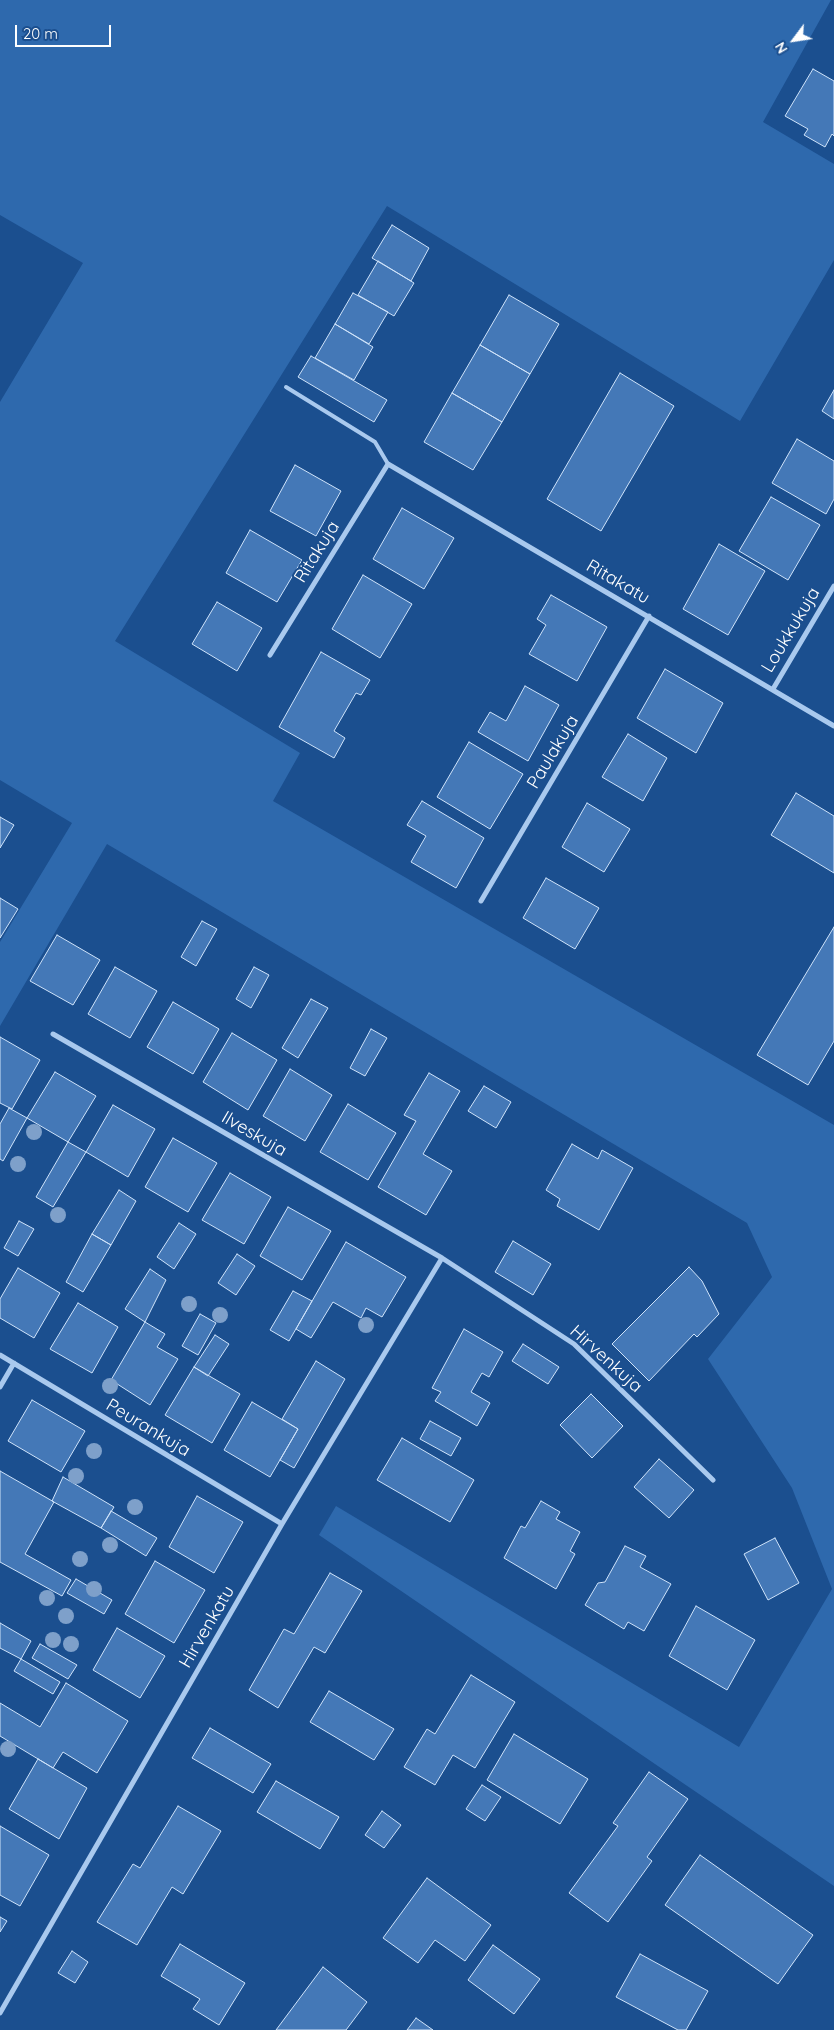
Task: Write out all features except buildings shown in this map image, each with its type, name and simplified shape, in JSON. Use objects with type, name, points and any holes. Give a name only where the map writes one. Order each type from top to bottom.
[{"type":"street","name":"Ritakatu","points":[[388,464],[834,726]]},
{"type":"street","name":"Ritakuja","points":[[270,655],[388,464]]},
{"type":"street","name":"Loukkukuja","points":[[772,689],[834,586]]},
{"type":"street","name":"Paulakuja","points":[[480,901],[649,616]]},
{"type":"street","name":"Ilveskuja","points":[[53,1034],[442,1258]]},
{"type":"street","name":"Hirvenkuja","points":[[442,1258],[574,1344],[713,1480]]},
{"type":"street","name":"Hirvenkatu","points":[[0,2013],[282,1524],[442,1258]]},
{"type":"street","name":"Peurankuja","points":[[0,1355],[282,1524]]},
{"type":"street","points":[[0,1387],[14,1363]]},
{"type":"lane","points":[[286,387],[375,442],[388,464]]},
{"type":"shaded area","points":[[0,0],[831,0],[763,122],[834,164],[834,260],[740,421],[387,206],[115,641],[300,753],[273,801],[834,1125],[834,1886],[319,1535],[336,1506],[739,1747],[832,1589],[792,1488],[708,1359],[772,1277],[747,1223],[107,844],[0,1026],[0,942],[72,823],[0,780],[0,402],[83,263],[0,215]]}]
